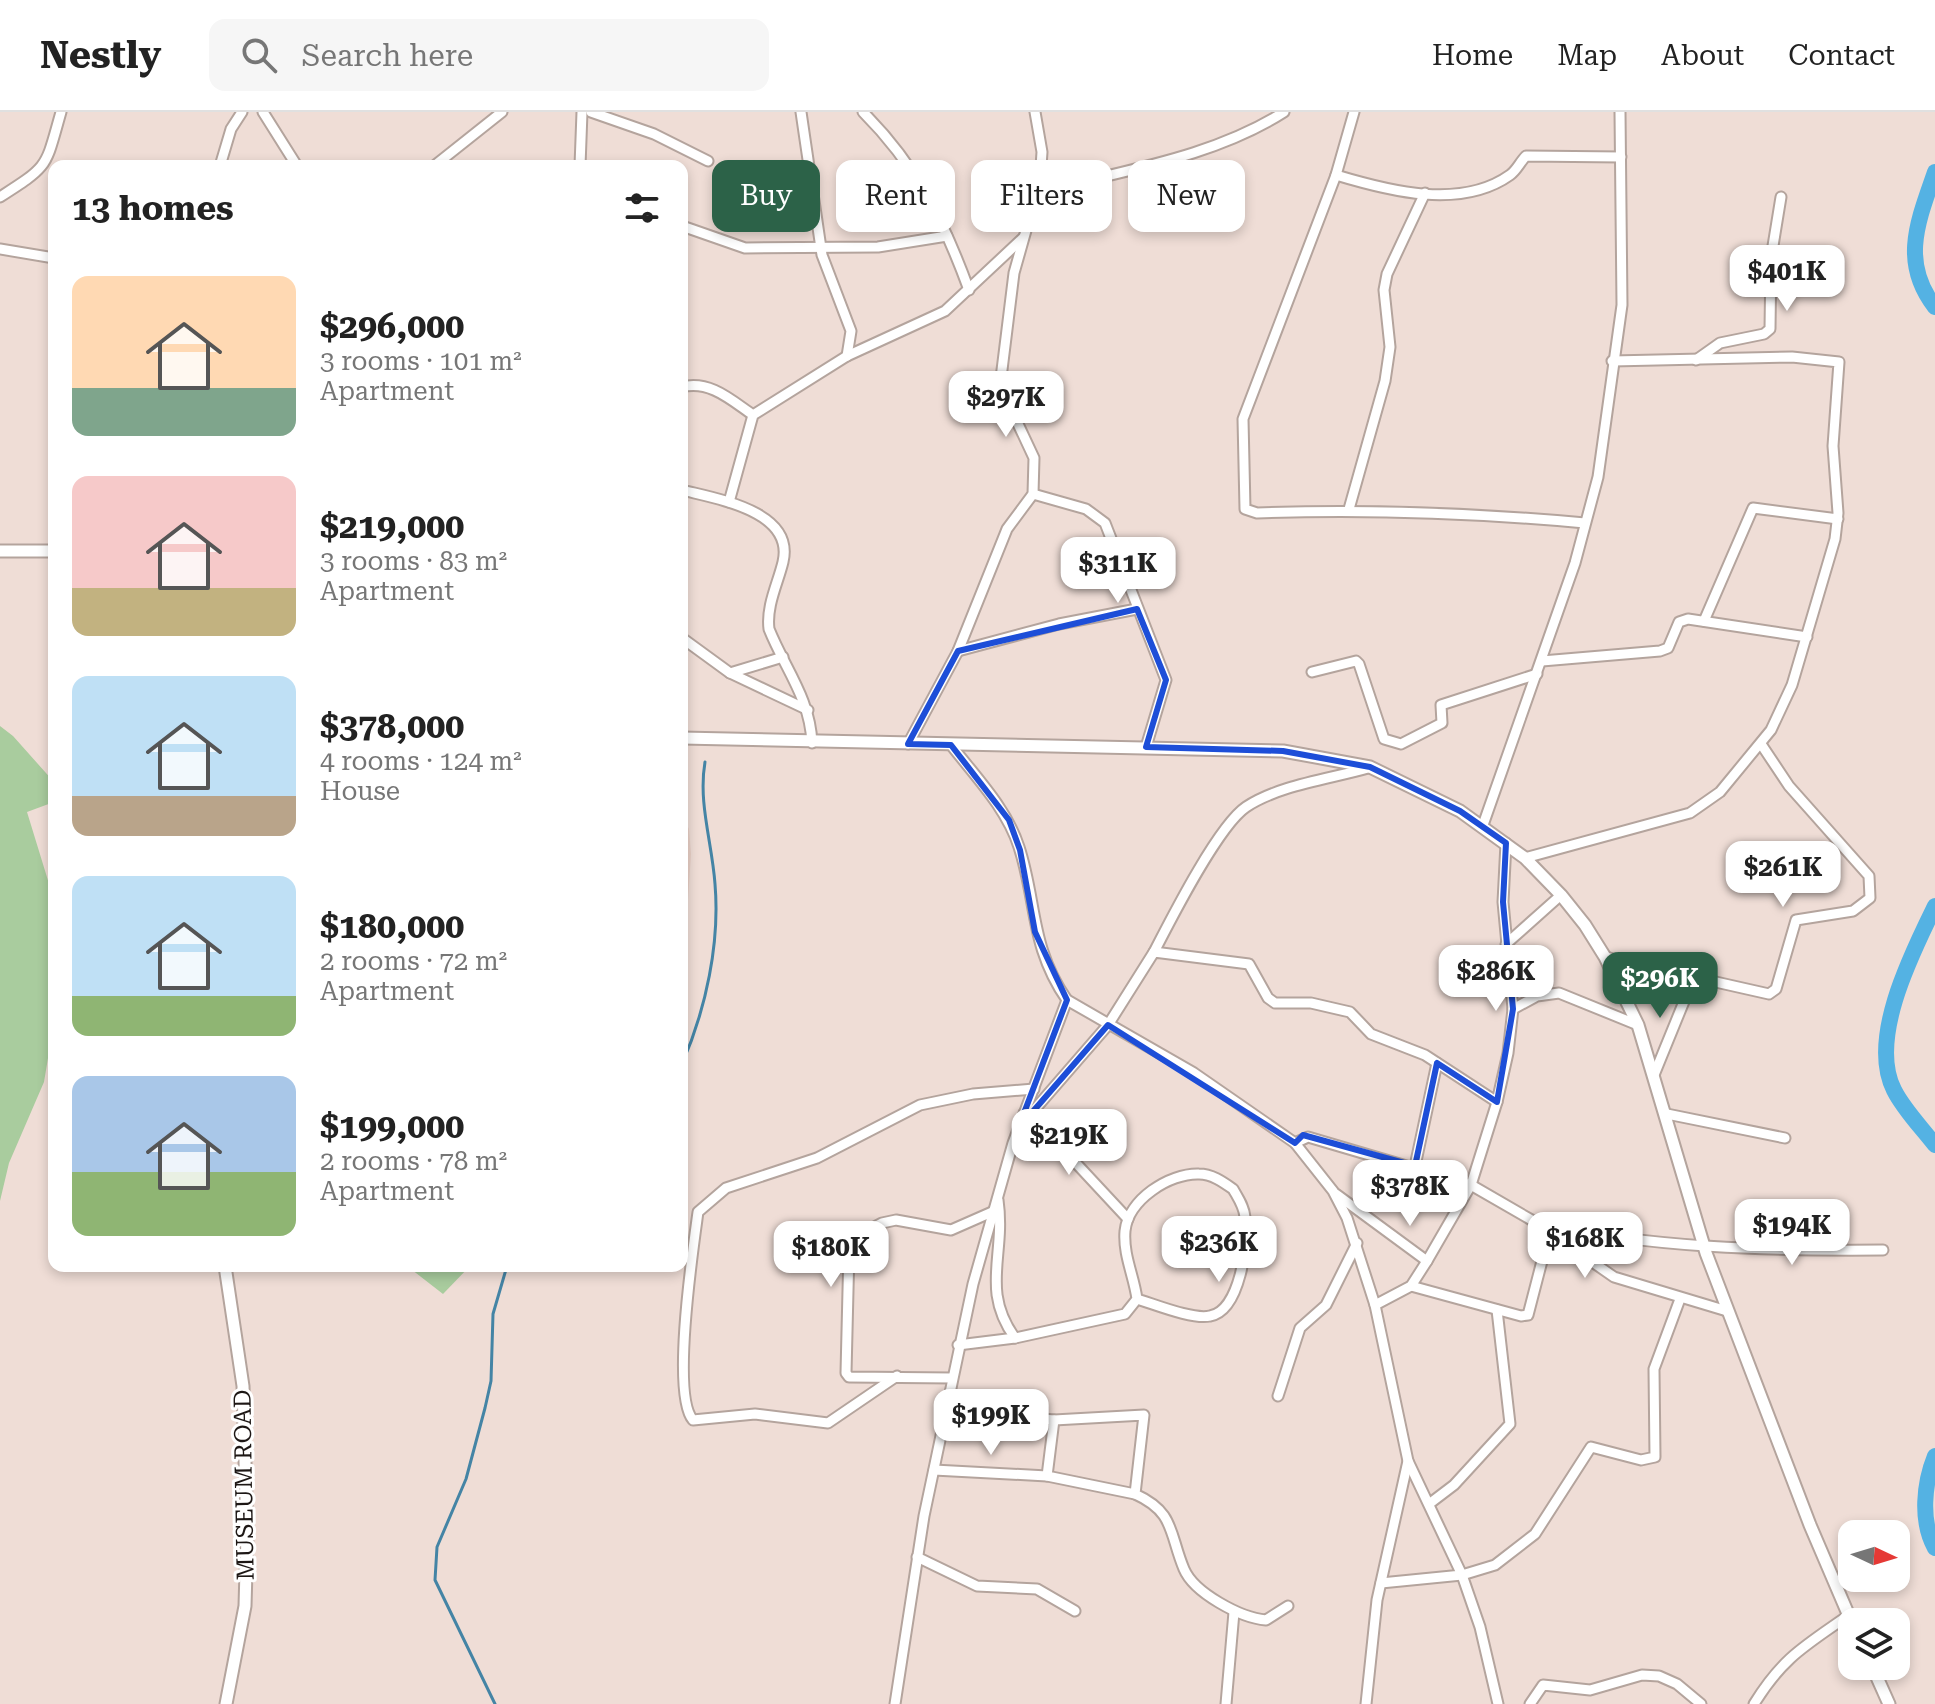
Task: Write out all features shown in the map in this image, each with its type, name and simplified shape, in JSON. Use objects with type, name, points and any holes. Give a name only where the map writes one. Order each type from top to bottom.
[{"type":"street","points":[[0,197],[34,177],[46,165],[61,112]]},
{"type":"street","points":[[222,160],[231,129],[242,112]]},
{"type":"street","points":[[263,112],[293,160]]},
{"type":"street","points":[[442,160],[502,112]]},
{"type":"street","points":[[580,160],[582,112]]},
{"type":"street","points":[[591,112],[654,134],[708,161]]},
{"type":"street","points":[[801,112],[822,245],[834,293],[851,331],[847,356]]},
{"type":"street","points":[[863,112],[897,146],[910,165],[947,236],[969,290]]},
{"type":"street","points":[[1035,112],[1041,160]]},
{"type":"street","points":[[1112,173],[1194,152],[1237,136],[1284,112]]},
{"type":"street","points":[[1354,112],[1336,175],[1243,419],[1245,509],[1257,513],[1349,509],[1482,514],[1585,523]]},
{"type":"street","points":[[1483,825],[1542,661],[1598,477],[1622,305],[1620,112]]},
{"type":"street","points":[[451,153],[453,160]]},
{"type":"street","points":[[1336,175],[1425,193],[1478,191],[1511,174],[1526,156],[1621,157]]},
{"type":"street","points":[[1349,509],[1385,381],[1390,347],[1384,290],[1387,274],[1425,193]]},
{"type":"street","points":[[1696,360],[1720,343],[1764,334],[1770,329],[1771,258],[1781,197]]},
{"type":"street","points":[[688,228],[745,248],[822,245],[878,247],[947,236]]},
{"type":"street","points":[[908,744],[958,651],[1007,529],[1033,494],[1034,458],[1005,396],[1001,378],[1008,303],[1026,232]]},
{"type":"street","points":[[729,502],[753,415],[847,356],[901,329],[934,317],[969,290],[1025,237]]},
{"type":"street","points":[[0,249],[48,257]]},
{"type":"street","points":[[1525,858],[1690,813],[1720,792],[1761,744],[1792,685],[1826,575],[1838,519],[1833,446],[1839,362],[1792,357],[1612,361]]},
{"type":"street","points":[[688,386],[703,385],[716,390],[753,415]]},
{"type":"street","points":[[688,492],[729,502],[766,519],[784,541],[784,558],[768,618],[769,629],[808,710],[812,743]]},
{"type":"street","points":[[1033,494],[1097,514],[1105,523],[1166,680],[1146,747]]},
{"type":"street","points":[[1704,621],[1753,508],[1838,519]]},
{"type":"street","points":[[0,551],[48,551]]},
{"type":"street","points":[[958,651],[1059,624],[1137,609]]},
{"type":"street","points":[[1542,661],[1660,651],[1668,648],[1679,622],[1704,621],[1807,637]]},
{"type":"street","points":[[688,642],[730,673],[808,710]]},
{"type":"street","points":[[730,673],[783,657]]},
{"type":"street","points":[[1312,672],[1356,661],[1384,739],[1401,744],[1442,723],[1441,705],[1537,674]]},
{"type":"street","points":[[688,738],[1283,751],[1370,767],[1483,825],[1525,858],[1561,895],[1605,957],[1638,1025],[1727,1311],[1845,1608]]},
{"type":"street","points":[[1605,957],[1773,993],[1796,920],[1853,911],[1870,898],[1869,876],[1789,786],[1761,744]]},
{"type":"street","points":[[951,745],[1009,820],[1020,850],[1035,932],[1067,1000],[1194,1073],[1295,1143],[1333,1191],[1357,1243],[1375,1305],[1408,1461],[1462,1575],[1480,1627],[1498,1704]]},
{"type":"street","points":[[1026,1114],[1108,1025],[1154,952],[1183,896],[1243,809],[1268,796],[1370,767]]},
{"type":"street","points":[[1375,1305],[1411,1286],[1427,1261],[1471,1185],[1497,1102],[1513,1009],[1503,902],[1506,843]]},
{"type":"street","points":[[1506,944],[1561,895]]},
{"type":"street","points":[[1154,952],[1249,964],[1268,998],[1275,1003],[1311,1003],[1350,1012],[1371,1034],[1437,1063],[1497,1102]]},
{"type":"street","points":[[1654,1075],[1694,977]]},
{"type":"street","points":[[1513,1009],[1537,996],[1559,993],[1638,1025]]},
{"type":"street","points":[[895,1704],[917,1557],[958,1345],[997,1194],[1067,1000]]},
{"type":"street","points":[[1415,1166],[1437,1063]]},
{"type":"street","points":[[897,1376],[828,1423],[755,1414],[693,1420],[687,1406],[684,1337],[698,1212],[726,1188],[817,1158],[920,1105],[973,1094],[1034,1089]]},
{"type":"street","points":[[1026,1114],[1128,1219]]},
{"type":"street","points":[[1667,1114],[1785,1138]]},
{"type":"street","points":[[1295,1143],[1308,1137],[1415,1166],[1471,1185],[1535,1222],[1614,1277],[1727,1311]]},
{"type":"street","points":[[1202,1174],[1233,1189],[1246,1218],[1241,1270],[1223,1312],[1205,1317],[1137,1299],[1125,1250],[1128,1219],[1137,1205],[1168,1181],[1202,1174]]},
{"type":"street","points":[[1333,1191],[1427,1261]]},
{"type":"street","points":[[997,1194],[1001,1239],[995,1303],[999,1316],[1015,1338]]},
{"type":"street","points":[[952,1378],[854,1378],[846,1373],[851,1243],[882,1223],[896,1220],[951,1230],[992,1212]]},
{"type":"street","points":[[1535,1222],[1615,1236],[1772,1251],[1883,1250]]},
{"type":"street","points":[[1411,1286],[1521,1316],[1532,1311],[1549,1234]]},
{"type":"street","points":[[1278,1396],[1300,1328],[1326,1305],[1357,1243]]},
{"type":"street","name":"MUSEUM ROAD","points":[[226,1272],[243,1386],[247,1535],[245,1606],[226,1704]]},
{"type":"street","points":[[958,1345],[1111,1320],[1125,1314],[1137,1299]]},
{"type":"street","points":[[1381,1583],[1462,1575],[1495,1565],[1535,1534],[1551,1514],[1591,1447],[1641,1460],[1655,1457],[1654,1369],[1680,1299]]},
{"type":"street","points":[[1429,1504],[1454,1485],[1510,1424],[1497,1310]]},
{"type":"street","points":[[945,1410],[1054,1420],[1144,1415],[1135,1494]]},
{"type":"street","points":[[1047,1476],[1054,1420]]},
{"type":"street","points":[[1366,1704],[1381,1583],[1408,1461]]},
{"type":"street","points":[[934,1470],[1047,1476],[1135,1494],[1162,1511],[1189,1578],[1234,1612],[1266,1620],[1288,1606]]},
{"type":"street","points":[[917,1557],[977,1586],[1037,1589],[1075,1611]]},
{"type":"street","points":[[1226,1704],[1234,1612]]},
{"type":"street","points":[[1754,1704],[1785,1660],[1838,1627]]},
{"type":"street","points":[[1530,1704],[1543,1685],[1590,1690],[1642,1675],[1659,1676],[1677,1684],[1701,1704]]},
{"type":"street","points":[[1878,1680],[1889,1704]]},
{"type":"highlighted area","points":[[1137,609],[1166,680],[1146,747],[1283,751],[1370,767],[1460,811],[1506,843],[1503,902],[1513,1009],[1497,1102],[1437,1063],[1415,1166],[1303,1135],[1295,1143],[1108,1025],[1029,1116],[1024,1113],[1067,1000],[1035,932],[1020,850],[1009,820],[951,745],[908,744],[958,651]]},
{"type":"shaded area","points":[[688,827],[691,854],[688,900]]},
{"type":"green space","points":[[0,726],[48,775],[48,804],[27,812],[48,880],[48,1058],[44,1082],[9,1163],[0,1201]]},
{"type":"green space","points":[[415,1272],[464,1272],[443,1294]]},
{"type":"waterway","points":[[1935,172],[1918,224],[1915,257],[1924,290],[1935,307]]},
{"type":"waterway","points":[[688,1050],[709,976],[715,929],[715,884],[703,792],[705,762]]},
{"type":"waterway","points":[[1935,906],[1896,996],[1886,1046],[1887,1069],[1894,1090],[1935,1145]]},
{"type":"waterway","points":[[495,1704],[435,1580],[437,1547],[466,1479],[485,1408],[491,1381],[493,1314],[505,1272]]},
{"type":"waterway","points":[[1935,1456],[1925,1502],[1927,1526],[1935,1548]]}]
